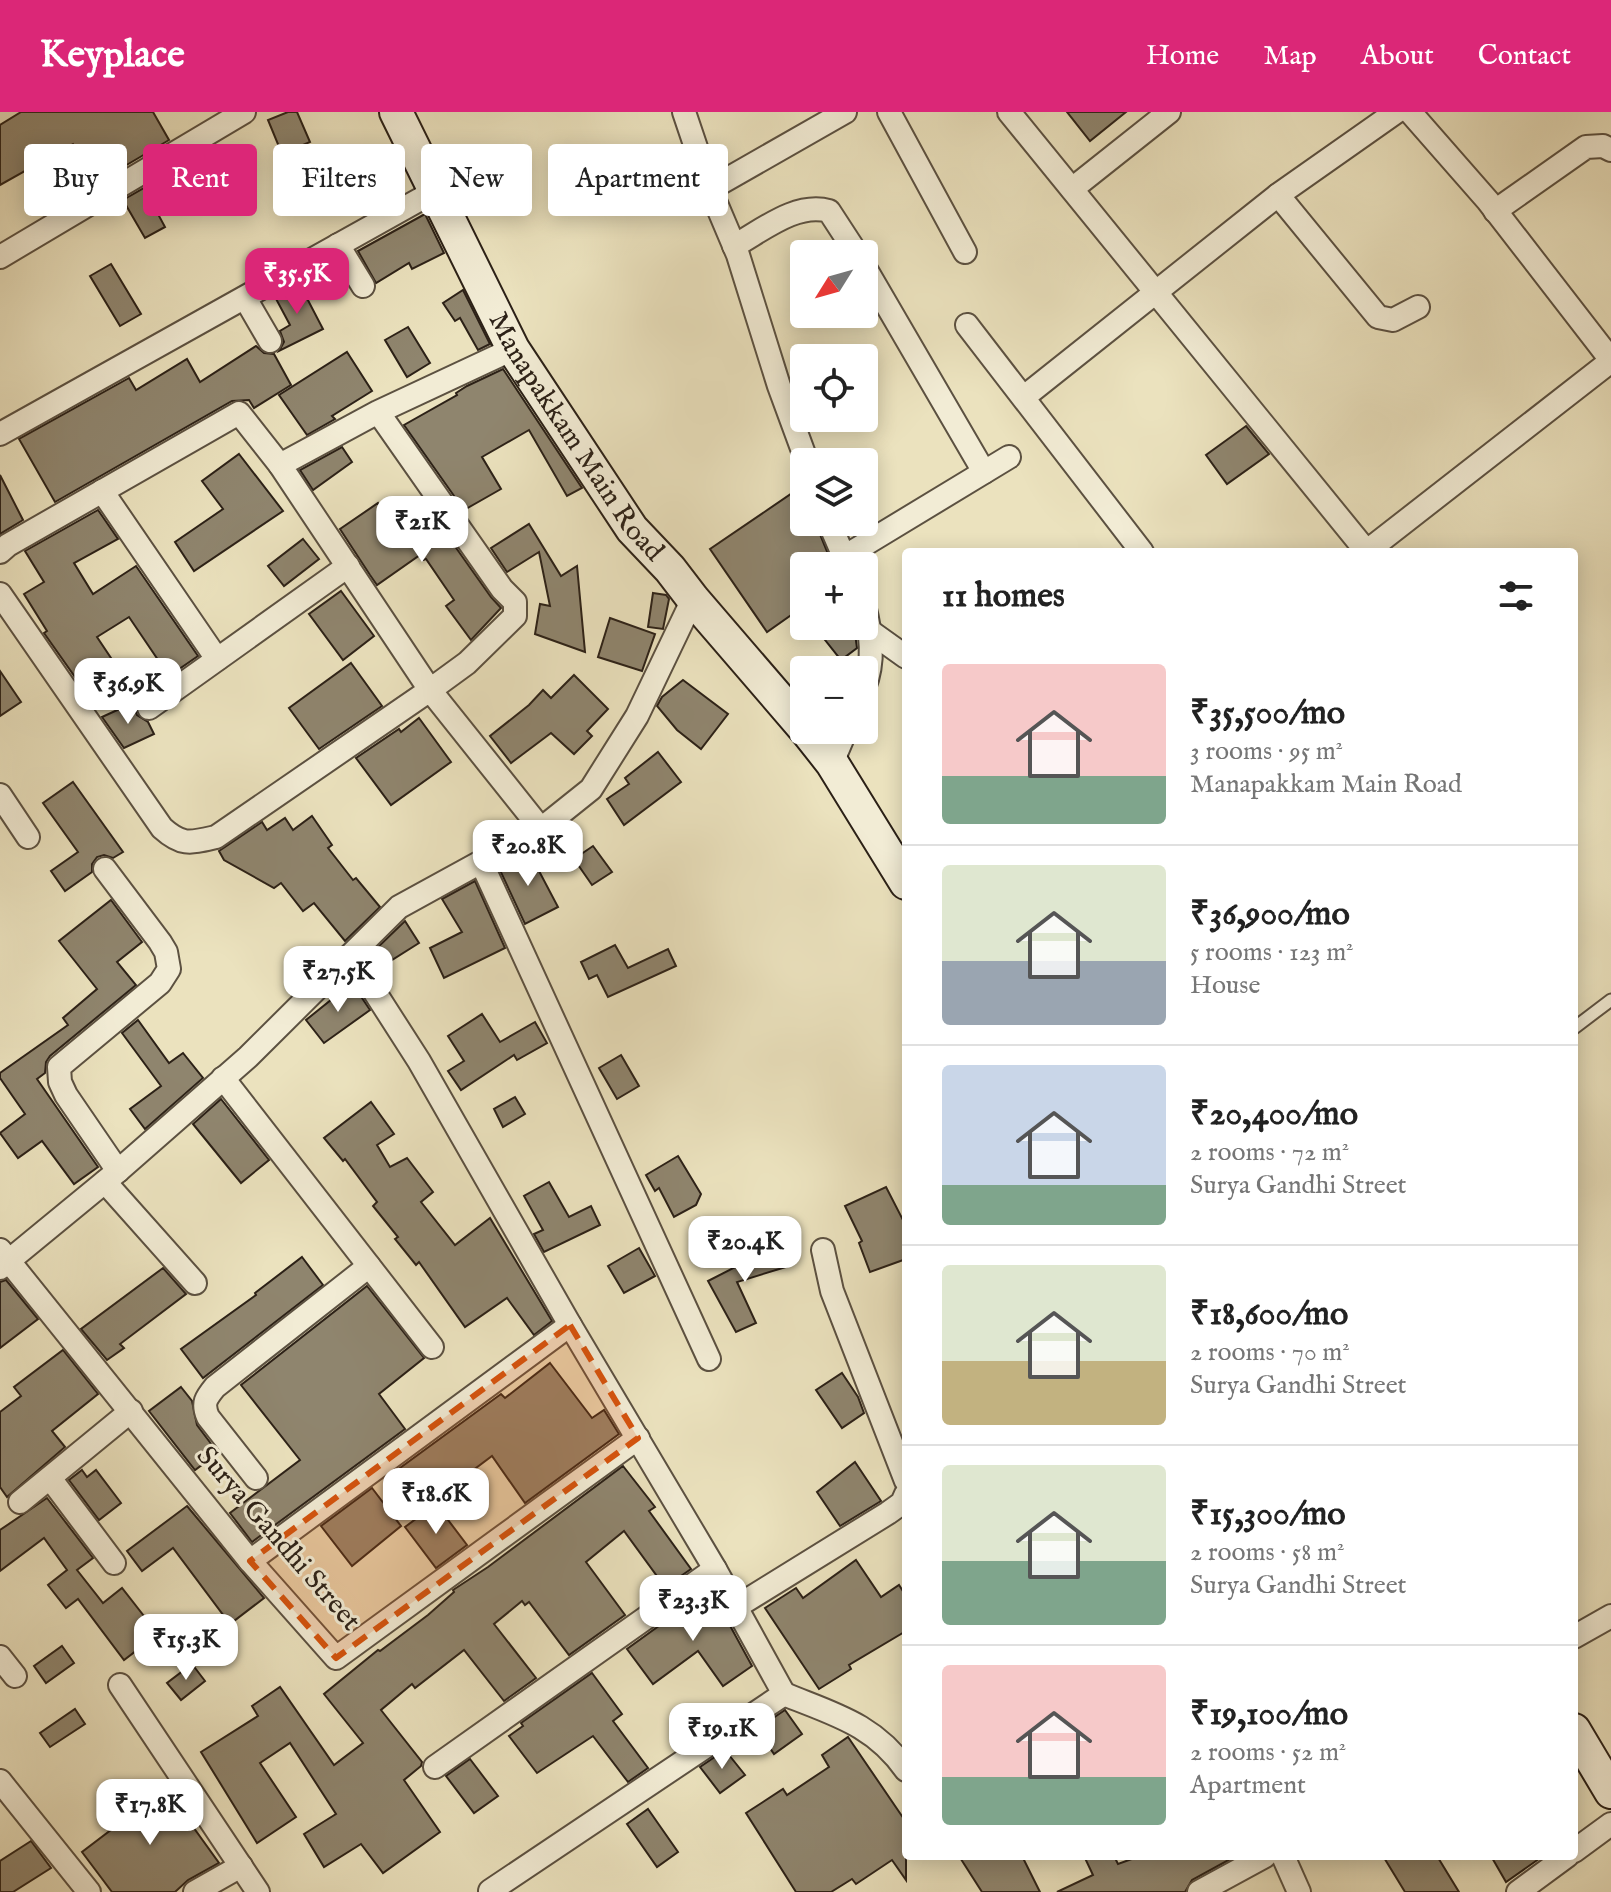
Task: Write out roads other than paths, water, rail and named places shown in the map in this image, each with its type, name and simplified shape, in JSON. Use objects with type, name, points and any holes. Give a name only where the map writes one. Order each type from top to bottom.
[{"type":"main road","name":"Manapakkam Main Road","points":[[396,112],[421,163]]},
{"type":"main road","name":"Manapakkam Main Road","points":[[447,216],[513,349],[632,529],[670,569],[790,712]]},
{"type":"main road","name":"Manapakkam Main Road","points":[[817,744],[832,763],[902,877]]},
{"type":"main road","points":[[1578,1737],[1611,1792]]},
{"type":"street","points":[[0,257],[244,112]]},
{"type":"street","points":[[684,112],[695,144]]},
{"type":"street","points":[[728,179],[845,112]]},
{"type":"street","points":[[889,112],[965,252]]},
{"type":"street","points":[[1009,112],[1363,548]]},
{"type":"street","points":[[1072,189],[1169,112]]},
{"type":"street","points":[[1024,397],[1278,195],[1396,112]]},
{"type":"street","points":[[1371,548],[1611,360],[1495,211],[1410,112]]},
{"type":"street","points":[[1495,211],[1586,147],[1603,146],[1611,150]]},
{"type":"street","points":[[1278,195],[1378,317],[1393,320],[1418,307]]},
{"type":"street","points":[[0,434],[421,199]]},
{"type":"street","points":[[734,246],[800,210],[816,208],[829,211],[848,240]]},
{"type":"street","points":[[721,216],[802,448]]},
{"type":"street","points":[[338,245],[363,286]]},
{"type":"street","points":[[878,290],[984,472]]},
{"type":"street","points":[[245,298],[270,341]]},
{"type":"street","points":[[967,325],[1139,548]]},
{"type":"street","points":[[280,465],[378,412],[513,349]]},
{"type":"street","points":[[0,594],[162,828],[176,841],[192,843],[216,837],[467,663],[515,616],[515,602],[502,589],[378,412]]},
{"type":"street","points":[[0,552],[239,413],[280,465],[430,690],[541,829]]},
{"type":"street","points":[[861,552],[1009,457]]},
{"type":"street","points":[[102,491],[217,659]]},
{"type":"street","points":[[149,708],[348,566]]},
{"type":"street","points":[[3,1260],[112,1176],[223,1078],[399,907],[541,829],[591,789],[637,716],[693,599]]},
{"type":"street","points":[[878,637],[902,654]]},
{"type":"street","points":[[832,763],[840,744]]},
{"type":"street","points":[[0,795],[28,837]]},
{"type":"street","points":[[481,862],[709,1359]]},
{"type":"street","points":[[105,869],[160,942],[166,952],[169,969],[160,983],[59,1067],[60,1082],[112,1176],[195,1283]]},
{"type":"street","points":[[351,955],[419,1061],[570,1325],[715,1569],[784,1694],[851,1721],[875,1735],[902,1765]]},
{"type":"street","points":[[223,1078],[432,1347]]},
{"type":"street","points":[[823,1250],[832,1291],[902,1471]]},
{"type":"street","name":"Surya Gandhi Street","points":[[3,1260],[131,1411],[250,1561],[336,1658],[638,1438]]},
{"type":"street","points":[[256,1478],[208,1417],[204,1407],[206,1397],[369,1266]]},
{"type":"street","points":[[250,1561],[570,1325]]},
{"type":"street","points":[[20,1502],[131,1411]]},
{"type":"street","points":[[50,1478],[114,1563]]},
{"type":"street","points":[[736,1607],[902,1503]]},
{"type":"street","points":[[435,1767],[715,1569]]},
{"type":"street","points":[[1578,1635],[1611,1616]]},
{"type":"street","points":[[0,1657],[15,1676]]},
{"type":"street","points":[[120,1685],[258,1892]]},
{"type":"street","points":[[490,1891],[784,1694]]},
{"type":"street","points":[[0,1781],[89,1892]]},
{"type":"street","points":[[1578,1848],[1611,1824]]},
{"type":"street","points":[[1199,1892],[1258,1860]]},
{"type":"street","points":[[1285,1860],[1299,1892]]},
{"type":"street","points":[[1518,1892],[1562,1860]]},
{"type":"street","points":[[195,1892],[241,1866]]},
{"type":"lane","points":[[1578,1025],[1611,1000]]}]
